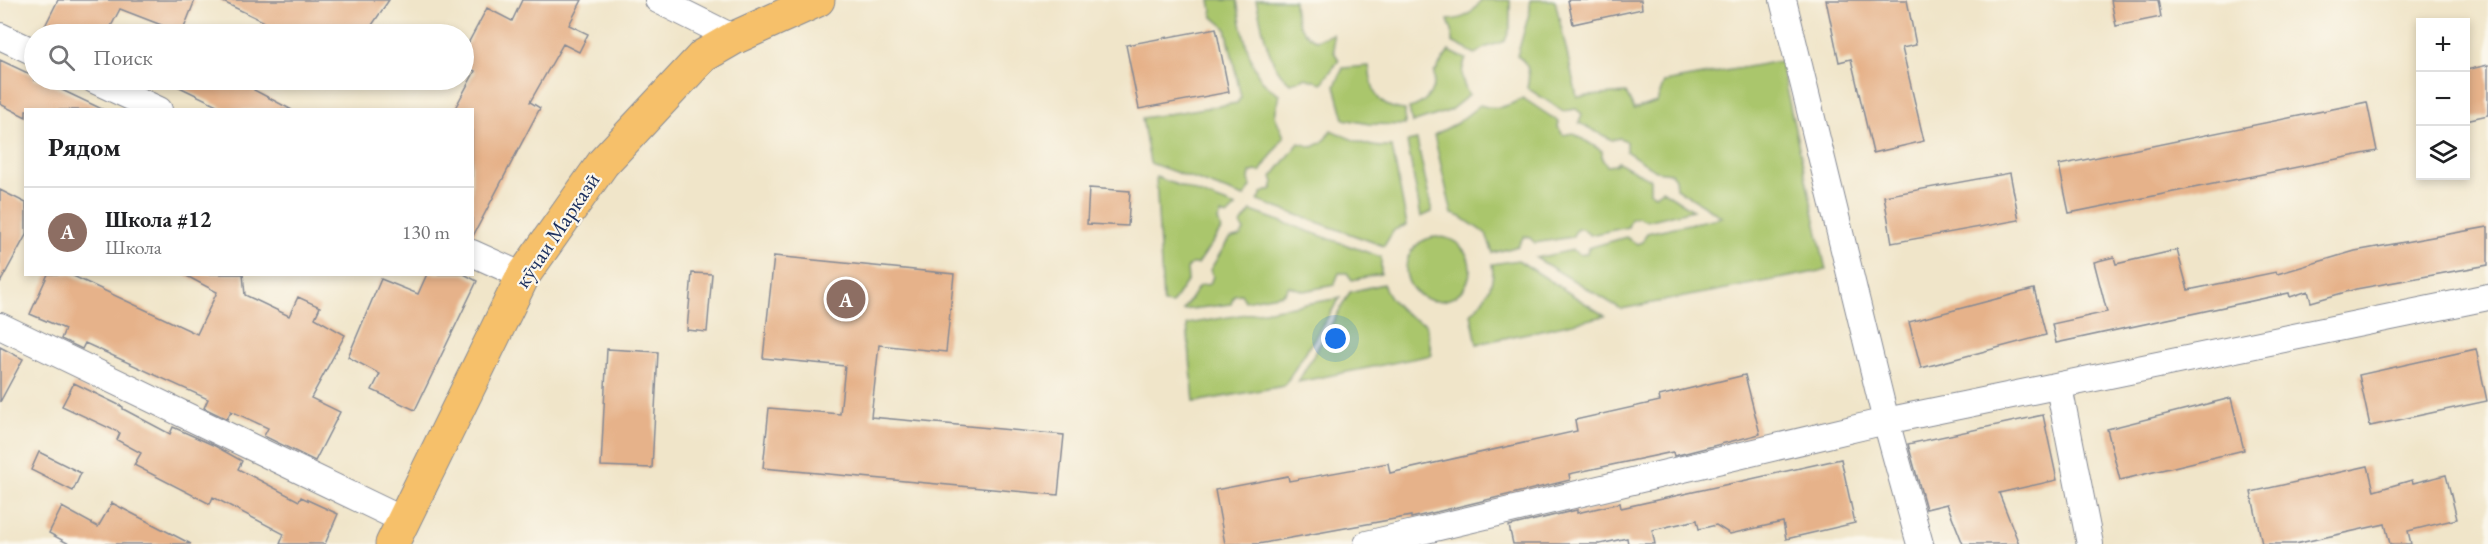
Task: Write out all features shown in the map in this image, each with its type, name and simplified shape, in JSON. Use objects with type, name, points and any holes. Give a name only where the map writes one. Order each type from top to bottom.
[{"type":"main road","name":"кӯчаи Марказӣ","points":[[398,532],[523,276],[603,163],[703,56],[734,38],[818,0]]},
{"type":"street","points":[[658,0],[734,38]]},
{"type":"street","points":[[1783,0],[1886,421],[1920,544]]},
{"type":"street","points":[[0,36],[24,47]]},
{"type":"street","points":[[116,90],[155,108]]},
{"type":"street","points":[[474,254],[523,276]]},
{"type":"street","points":[[1367,544],[1886,421],[2060,387],[2488,297]]},
{"type":"street","points":[[0,326],[398,532]]},
{"type":"street","points":[[2060,387],[2090,544]]},
{"type":"green space","points":[[1210,0],[1237,0],[1243,31],[1254,66],[1264,83],[1279,94],[1275,116],[1284,137],[1260,172],[1250,173],[1251,187],[1244,197],[1150,163],[1142,118],[1237,103],[1241,97],[1226,28],[1213,17]]},
{"type":"green space","points":[[1256,0],[1294,0],[1296,19],[1305,33],[1316,40],[1333,34],[1334,52],[1339,60],[1322,83],[1305,78],[1291,83],[1283,77],[1267,46]]},
{"type":"green space","points":[[1481,0],[1510,0],[1510,28],[1505,41],[1484,48],[1475,54],[1452,42],[1452,31],[1448,20],[1468,15]]},
{"type":"green space","points":[[1530,0],[1555,0],[1577,97],[1626,93],[1634,109],[1657,102],[1664,82],[1780,61],[1826,270],[1621,309],[1536,258],[1573,250],[1581,255],[1587,253],[1588,248],[1626,237],[1637,244],[1642,242],[1647,233],[1722,217],[1676,188],[1675,178],[1671,173],[1656,171],[1626,151],[1626,141],[1620,138],[1612,140],[1579,123],[1582,114],[1576,109],[1563,111],[1527,88],[1529,78],[1527,66],[1517,56],[1530,10]]},
{"type":"green space","points":[[1449,51],[1466,59],[1463,77],[1469,95],[1449,111],[1412,123],[1409,108],[1420,104],[1429,96],[1434,85],[1434,73]]},
{"type":"green space","points":[[1369,66],[1374,91],[1388,106],[1405,110],[1405,125],[1369,124],[1344,119],[1335,86],[1343,68]]},
{"type":"green space","points":[[1523,98],[1559,122],[1558,127],[1563,135],[1573,133],[1602,151],[1602,159],[1607,166],[1618,162],[1650,179],[1650,192],[1655,195],[1662,190],[1693,210],[1647,221],[1638,217],[1631,219],[1628,227],[1590,235],[1582,229],[1577,229],[1572,237],[1535,243],[1524,236],[1518,246],[1493,253],[1486,234],[1461,217],[1452,214],[1434,135],[1457,123],[1480,105],[1492,108],[1502,107]]},
{"type":"green space","points":[[1331,130],[1368,145],[1392,147],[1407,225],[1394,230],[1384,246],[1258,201],[1262,193],[1272,189],[1274,182],[1272,177],[1299,143],[1313,147],[1323,142]]},
{"type":"green space","points":[[1417,140],[1432,212],[1421,217],[1407,142]]},
{"type":"green space","points":[[1156,177],[1236,207],[1227,216],[1221,214],[1218,220],[1221,230],[1198,264],[1191,264],[1187,269],[1188,280],[1172,304],[1163,303]]},
{"type":"green space","points":[[1251,211],[1381,257],[1381,274],[1352,280],[1347,273],[1339,273],[1334,285],[1304,291],[1289,286],[1283,294],[1245,301],[1241,294],[1234,295],[1231,304],[1183,310],[1199,286],[1210,284],[1213,276],[1210,270],[1229,239],[1241,236],[1244,231],[1241,224]]},
{"type":"green space","points":[[1432,237],[1444,237],[1461,246],[1468,257],[1470,269],[1468,281],[1461,292],[1444,301],[1432,301],[1420,296],[1411,287],[1406,275],[1406,263],[1411,251],[1420,242]]},
{"type":"green space","points":[[1518,260],[1605,316],[1477,344],[1471,314],[1491,285],[1492,264]]},
{"type":"green space","points":[[1383,284],[1390,298],[1400,309],[1426,324],[1432,355],[1298,382],[1350,292]]},
{"type":"green space","points":[[1340,298],[1284,386],[1194,402],[1187,324]]},
{"type":"building","points":[[58,0],[195,0],[186,24],[159,24],[120,9],[112,24],[46,24]]},
{"type":"building","points":[[219,0],[389,0],[373,24],[262,24],[263,21]]},
{"type":"building","points":[[522,0],[582,0],[569,25],[588,34],[579,52],[563,44],[530,102],[540,108],[474,234],[474,108],[455,108],[465,90],[474,90],[474,32],[487,8],[512,21]]},
{"type":"building","points":[[1568,0],[1641,0],[1642,9],[1573,24]]},
{"type":"building","points":[[1826,0],[1907,0],[1916,45],[1902,48],[1924,141],[1873,153],[1851,59],[1839,62]]},
{"type":"building","points":[[2111,0],[2158,0],[2161,17],[2116,26]]},
{"type":"building","points":[[1216,28],[1229,92],[1139,109],[1126,45]]},
{"type":"building","points":[[0,60],[24,71],[24,90],[62,90],[100,108],[24,108],[24,116],[0,104]]},
{"type":"building","points":[[2488,65],[2488,115],[2470,119],[2470,72],[2470,69]]},
{"type":"building","points":[[186,90],[254,90],[288,108],[223,108]]},
{"type":"building","points":[[2367,102],[2377,151],[2069,213],[2059,165]]},
{"type":"building","points":[[2010,173],[2019,220],[1892,243],[1884,196]]},
{"type":"building","points":[[1089,188],[1130,191],[1128,226],[1087,224]]},
{"type":"building","points":[[0,190],[24,202],[24,239],[0,283]]},
{"type":"building","points":[[2488,227],[2488,265],[2356,289],[2311,302],[2308,291],[2290,297],[2289,293],[2056,343],[2052,324],[2107,312],[2094,262],[2114,257],[2116,264],[2177,250],[2188,290],[2276,272],[2277,274],[2355,251]]},
{"type":"building","points":[[774,256],[954,274],[946,352],[879,345],[871,417],[1064,435],[1058,495],[763,468],[769,408],[840,414],[845,366],[763,358]]},
{"type":"building","points":[[692,273],[712,274],[707,332],[687,330]]},
{"type":"building","points":[[47,276],[73,276],[197,334],[217,292],[187,276],[243,276],[245,295],[289,316],[298,297],[320,307],[315,318],[345,335],[311,398],[340,412],[315,461],[264,436],[268,428],[231,411],[227,419],[204,408],[208,399],[85,343],[82,349],[61,339],[65,329],[30,314]]},
{"type":"building","points":[[426,276],[468,276],[477,281],[415,410],[372,390],[380,374],[348,357],[381,279],[418,294]]},
{"type":"building","points":[[2034,289],[2046,335],[1921,368],[1909,322]]},
{"type":"building","points":[[0,347],[23,359],[0,402]]},
{"type":"building","points":[[607,349],[658,352],[652,468],[601,466]]},
{"type":"building","points":[[2476,349],[2487,401],[2370,426],[2359,375]]},
{"type":"building","points":[[1745,375],[1760,434],[1674,456],[1673,452],[1569,474],[1570,480],[1411,518],[1411,516],[1258,544],[1225,544],[1215,490],[1288,476],[1289,481],[1388,463],[1390,473],[1577,431],[1575,420],[1660,401],[1659,396]]},
{"type":"building","points":[[74,383],[170,434],[173,427],[215,446],[242,461],[238,469],[299,501],[301,497],[338,514],[325,544],[280,544],[284,534],[213,497],[210,504],[134,465],[141,453],[117,440],[120,433],[62,406]]},
{"type":"building","points":[[2231,398],[2244,450],[2120,480],[2107,429]]},
{"type":"building","points":[[2043,415],[2057,480],[1999,493],[2019,544],[1963,544],[1947,504],[1926,509],[1908,444]]},
{"type":"building","points":[[39,452],[81,473],[73,491],[31,470]]},
{"type":"building","points":[[1841,459],[1855,523],[1786,539],[1783,522],[1730,534],[1716,525],[1699,529],[1697,520],[1652,530],[1655,544],[1628,544],[1627,538],[1600,544],[1513,544],[1509,526],[1577,510],[1577,513],[1620,503],[1621,508]]},
{"type":"building","points":[[2368,466],[2374,491],[2412,480],[2413,483],[2446,475],[2457,519],[2408,531],[2411,544],[2390,544],[2385,524],[2295,544],[2262,544],[2251,492]]},
{"type":"building","points":[[112,503],[191,544],[69,544],[49,533],[62,507],[98,527]]},
{"type":"place","name":"Школа #12","points":[[846,299]]}]
